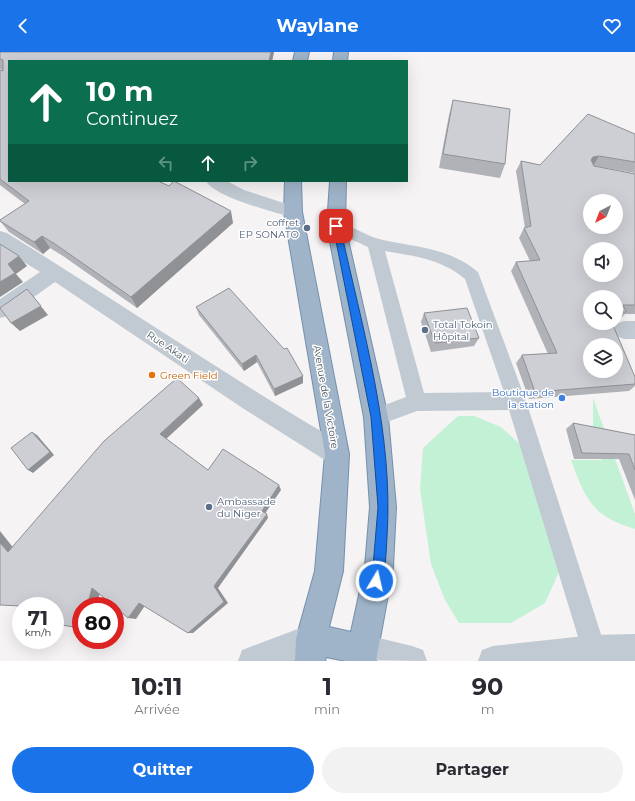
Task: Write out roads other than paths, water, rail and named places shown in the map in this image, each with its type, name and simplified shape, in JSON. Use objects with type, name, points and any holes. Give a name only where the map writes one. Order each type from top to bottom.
[{"type":"highway","name":"Avenue de la Victoire","points":[[293,182],[293,212],[337,454],[328,571],[311,650]]},
{"type":"highway","points":[[311,650],[362,655],[379,567],[383,507],[376,417],[336,226],[338,182]]},
{"type":"street","points":[[216,182],[238,194],[293,212]]},
{"type":"street","name":"Rue Akati","points":[[0,238],[55,272],[276,419],[337,454]]},
{"type":"street","points":[[0,310],[55,272]]},
{"type":"street","points":[[492,661],[594,650],[635,649]]},
{"type":"street","points":[[253,661],[311,650]]},
{"type":"street","points":[[362,655],[412,661]]},
{"type":"lane","points":[[336,226],[375,244],[448,258],[466,269],[472,276],[516,401],[594,650]]},
{"type":"lane","points":[[375,244],[417,402]]},
{"type":"lane","points":[[376,417],[417,402],[516,401]]},
{"type":"place","name":"coffret EP SONATO","points":[[307,228]]},
{"type":"place","name":"Total Tokoin Hôpital","points":[[425,330]]},
{"type":"place","name":"Green Field","points":[[152,375]]},
{"type":"place","name":"Boutique de la station","points":[[562,398]]},
{"type":"place","name":"Ambassade du Niger","points":[[209,507]]}]
